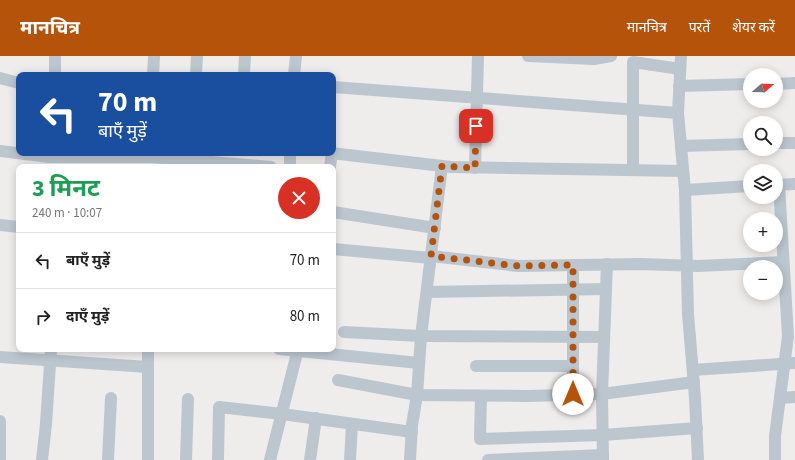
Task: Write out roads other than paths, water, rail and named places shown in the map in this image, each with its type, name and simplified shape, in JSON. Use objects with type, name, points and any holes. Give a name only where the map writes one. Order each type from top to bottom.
[{"type":"street","points":[[55,56],[55,72]]},
{"type":"street","points":[[153,72],[154,56]]},
{"type":"street","points":[[196,72],[197,56]]},
{"type":"street","points":[[244,72],[245,56]]},
{"type":"street","points":[[294,72],[296,56]]},
{"type":"street","points":[[475,168],[478,56]]},
{"type":"street","points":[[528,56],[594,59],[610,56]]},
{"type":"street","points":[[681,56],[678,113],[685,190],[688,314],[694,376],[698,460]]},
{"type":"street","points":[[633,170],[633,62],[680,69]]},
{"type":"street","points":[[0,78],[16,82]]},
{"type":"street","points":[[679,86],[743,84]]},
{"type":"street","points":[[783,84],[795,84]]},
{"type":"street","points":[[336,87],[678,113]]},
{"type":"street","points":[[783,143],[795,143]]},
{"type":"street","points":[[681,146],[743,144]]},
{"type":"street","points":[[0,151],[16,153]]},
{"type":"street","points":[[336,154],[442,166],[475,168],[683,171]]},
{"type":"street","points":[[34,156],[54,159],[152,159],[190,156],[238,159],[259,164]]},
{"type":"street","points":[[410,460],[417,395],[421,336],[442,166]]},
{"type":"street","points":[[783,185],[795,184]]},
{"type":"street","points":[[685,190],[743,186]]},
{"type":"street","points":[[774,460],[780,398],[790,364],[792,336],[779,204]]},
{"type":"street","points":[[336,212],[435,228]]},
{"type":"street","points":[[0,225],[16,227]]},
{"type":"street","points":[[336,249],[518,266],[607,264],[698,266],[784,262]]},
{"type":"street","points":[[488,460],[603,458],[602,394],[607,264]]},
{"type":"street","points":[[573,265],[573,394]]},
{"type":"street","points":[[427,292],[606,290]]},
{"type":"street","points":[[344,332],[421,336],[604,337]]},
{"type":"street","points":[[148,352],[148,460]]},
{"type":"street","points":[[270,460],[298,352]]},
{"type":"street","points":[[317,352],[419,363]]},
{"type":"street","points":[[0,357],[51,355],[148,368]]},
{"type":"street","points":[[42,460],[51,355]]},
{"type":"street","points":[[338,380],[417,395],[481,396],[602,394],[694,376],[790,364]]},
{"type":"street","points":[[476,366],[573,366]]},
{"type":"street","points":[[481,396],[480,439],[603,436],[697,428]]},
{"type":"street","points":[[780,398],[795,397]]},
{"type":"street","points":[[108,460],[111,398]]},
{"type":"street","points":[[186,460],[188,399]]},
{"type":"street","points":[[218,460],[219,407],[316,418],[412,432]]},
{"type":"street","points":[[310,460],[316,418]]},
{"type":"street","points":[[0,421],[0,460]]},
{"type":"street","points":[[350,460],[352,424]]}]
